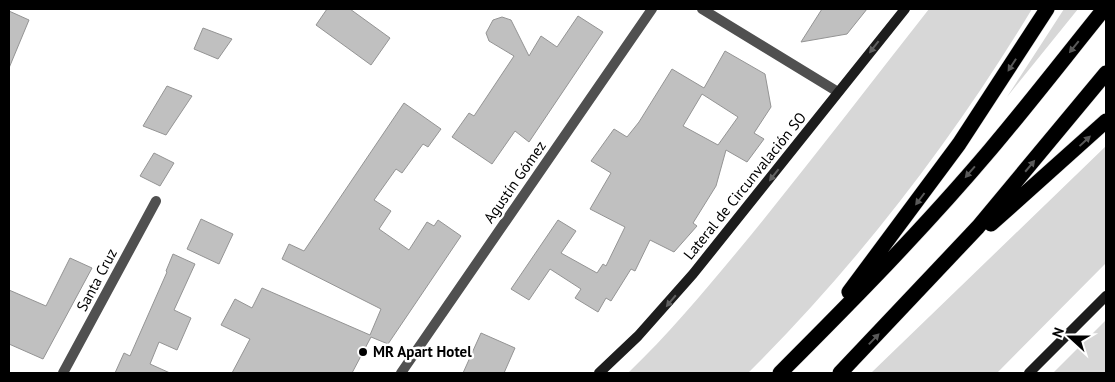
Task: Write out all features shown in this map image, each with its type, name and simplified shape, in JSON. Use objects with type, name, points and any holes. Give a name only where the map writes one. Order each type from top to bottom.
[{"type":"highway","points":[[805,348],[959,144],[1047,9]]},
{"type":"highway","points":[[780,373],[882,270],[969,173],[1104,9]]},
{"type":"highway","points":[[840,373],[943,266],[1010,190],[1106,72]]},
{"type":"highway","points":[[943,266],[1106,121]]},
{"type":"street","name":"Agustín Gómez","points":[[401,373],[652,9]]},
{"type":"street","points":[[702,9],[838,92]]},
{"type":"street","name":"Lateral de Circunvalación SO","points":[[599,373],[666,306],[905,9]]},
{"type":"street","name":"Santa Cruz","points":[[63,373],[156,200]]},
{"type":"street","points":[[1029,373],[1106,296]]},
{"type":"shaded area","points":[[929,9],[1032,9],[970,106],[901,200],[827,289],[748,373],[628,373],[676,323],[751,235]]},
{"type":"shaded area","points":[[1064,9],[1078,9],[1007,97]]},
{"type":"shaded area","points":[[1106,146],[1106,263],[997,373],[871,373]]},
{"type":"shaded area","points":[[1106,320],[1106,373],[1053,373]]},
{"type":"building","points":[[327,9],[350,9],[390,38],[371,65],[316,25]]},
{"type":"building","points":[[822,9],[867,9],[847,34],[801,42]]},
{"type":"building","points":[[9,11],[29,20],[9,68]]},
{"type":"building","points":[[578,16],[603,32],[529,142],[515,131],[492,164],[452,137],[469,113],[474,116],[514,56],[489,41],[486,33],[493,20],[502,17],[511,20],[529,56],[541,36],[557,47]]},
{"type":"building","points":[[203,28],[232,39],[218,59],[194,49]]},
{"type":"building","points":[[725,51],[765,74],[771,107],[754,133],[764,139],[747,162],[726,150],[716,186],[693,223],[697,226],[674,252],[650,240],[635,271],[631,269],[611,301],[606,298],[598,312],[575,298],[581,289],[550,269],[529,300],[511,289],[558,220],[576,231],[561,253],[597,273],[603,264],[606,266],[625,227],[590,209],[611,173],[591,161],[614,129],[627,137],[639,122],[672,69],[704,88]],"holes":[[[702,94],[738,117],[718,145],[683,126]]]},
{"type":"building","points":[[167,86],[192,96],[166,135],[143,126]]},
{"type":"building","points":[[404,103],[441,129],[428,147],[423,144],[402,173],[396,169],[374,200],[391,211],[379,229],[409,250],[427,222],[434,226],[438,220],[461,236],[388,344],[371,337],[352,373],[232,373],[250,339],[221,325],[235,299],[252,308],[262,288],[370,335],[381,309],[282,259],[289,244],[304,251]]},
{"type":"building","points":[[154,153],[174,163],[160,186],[140,176]]},
{"type":"building","points":[[201,219],[233,234],[219,264],[187,249]]},
{"type":"building","points":[[173,254],[195,264],[174,310],[191,318],[177,350],[159,342],[150,364],[170,373],[115,373],[124,353],[130,356]]},
{"type":"building","points":[[70,258],[92,268],[43,359],[9,344],[9,290],[46,306]]},
{"type":"building","points":[[481,333],[515,348],[504,373],[463,373]]},
{"type":"place","name":"MR Apart Hotel","points":[[363,352]]}]
